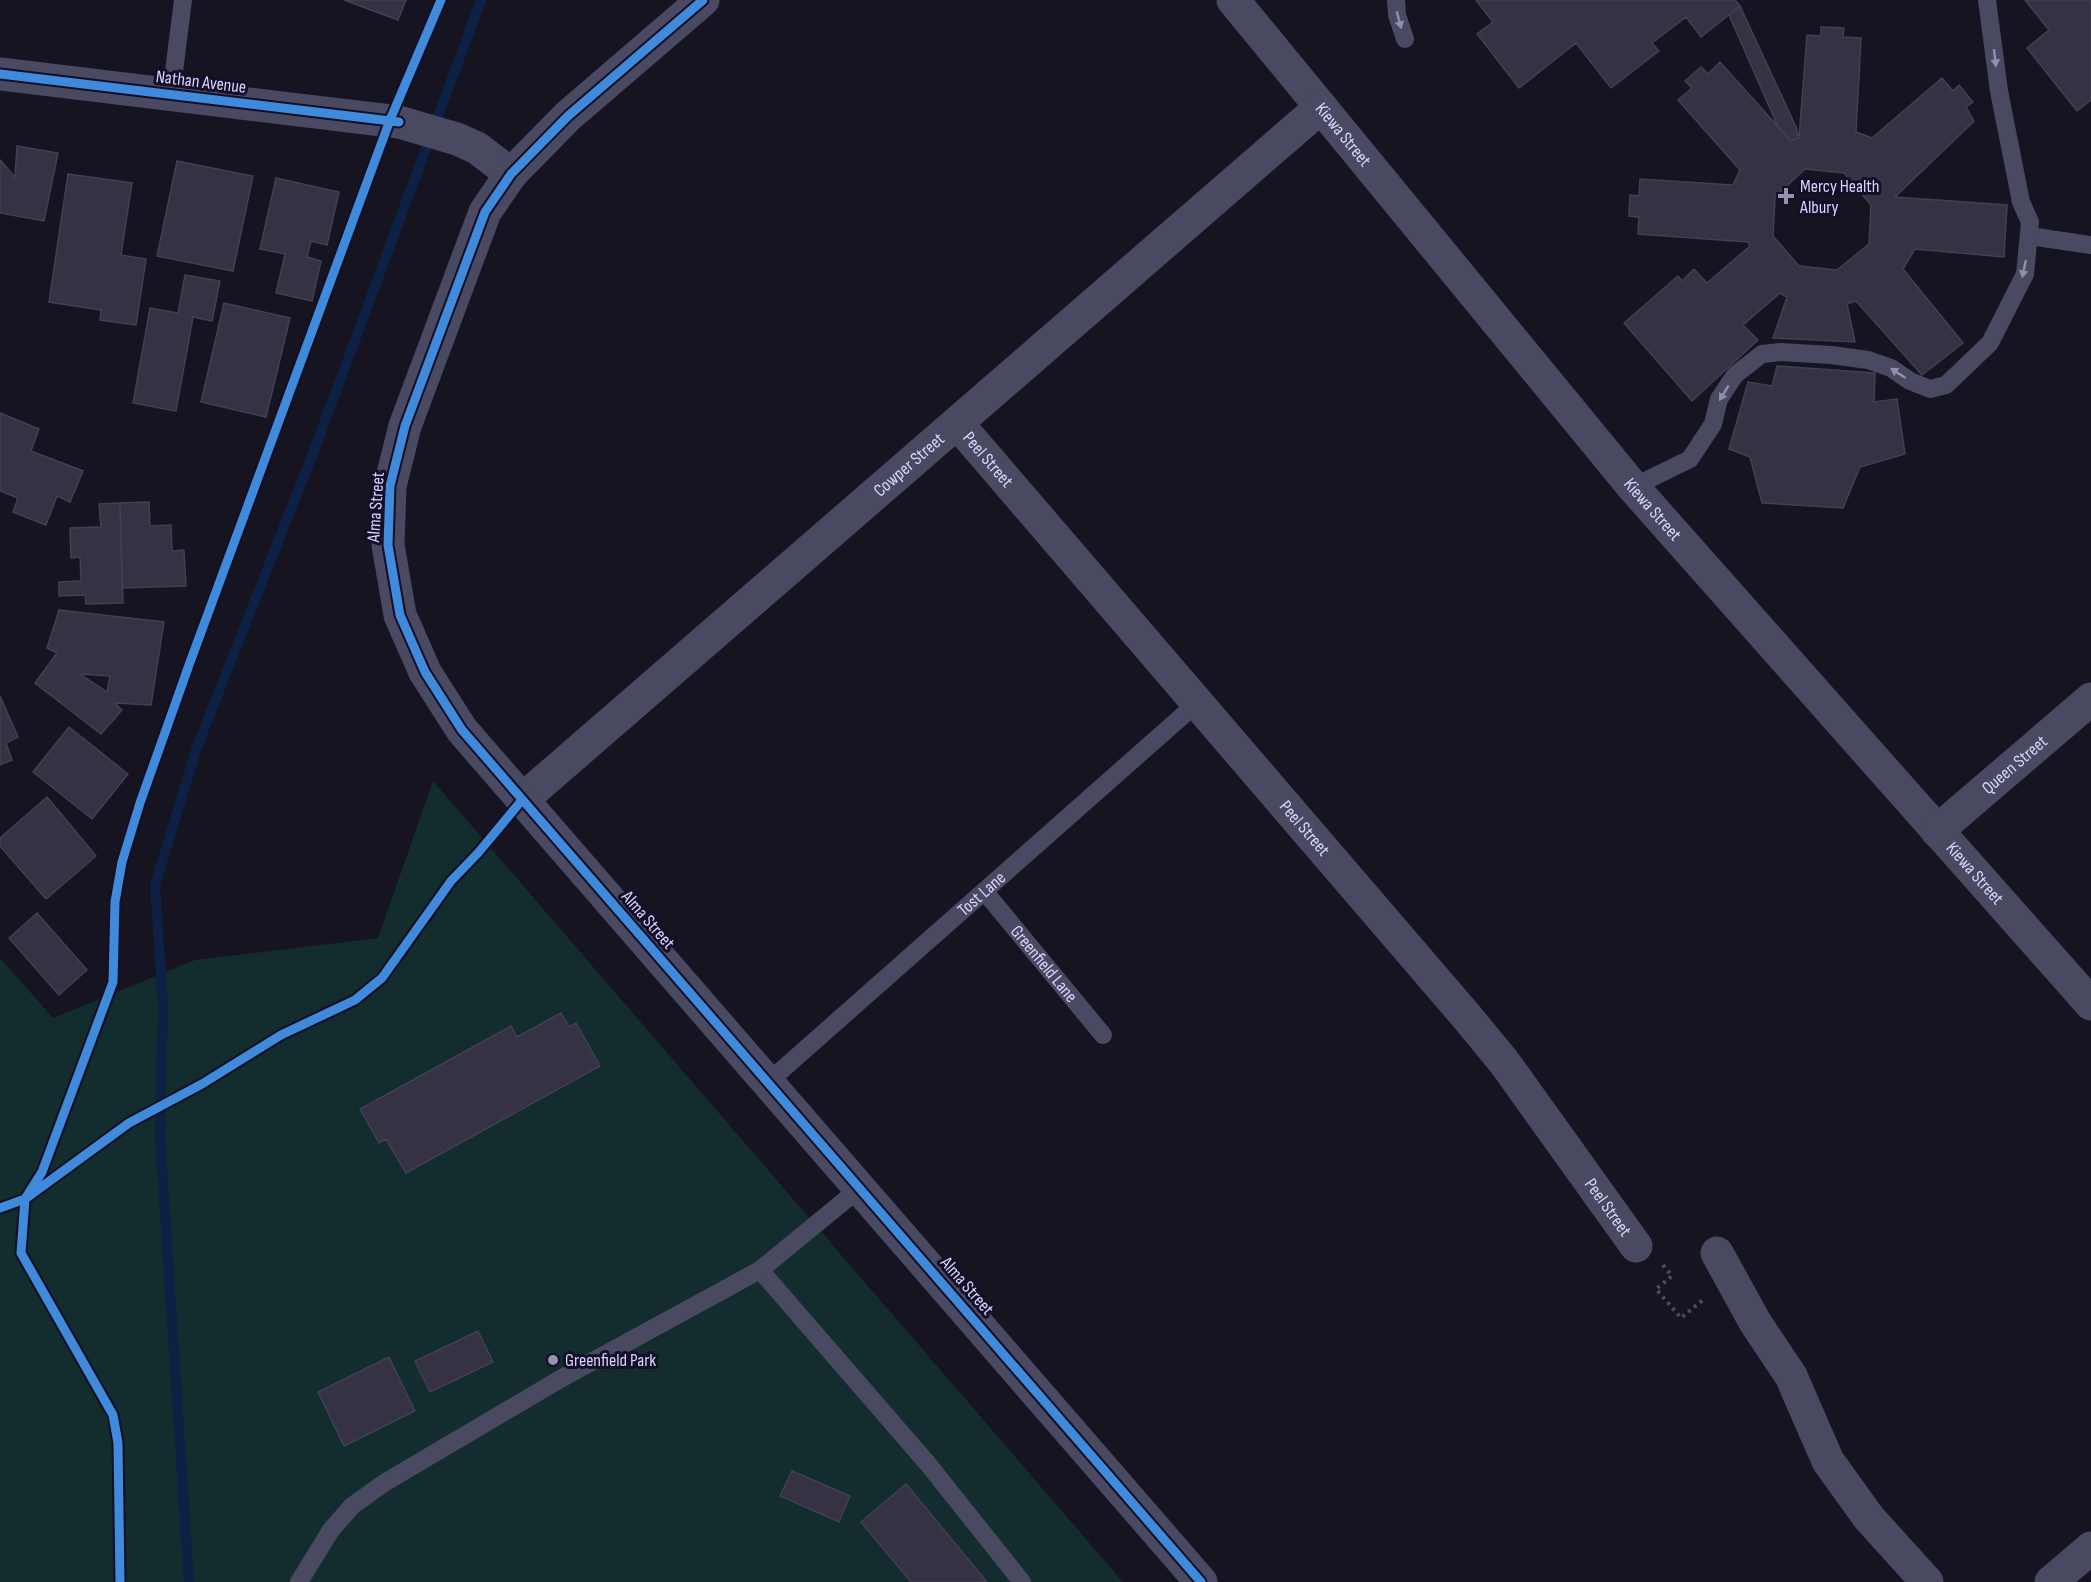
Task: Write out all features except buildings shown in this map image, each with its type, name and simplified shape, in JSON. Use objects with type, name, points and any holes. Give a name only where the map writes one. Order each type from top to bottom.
[{"type":"street","points":[[511,174],[568,116],[703,0]]},
{"type":"street","name":"Kiewa Street","points":[[1233,0],[1633,487],[2091,1004]]},
{"type":"street","name":"Nathan Avenue","points":[[0,74],[399,122],[458,139],[477,148],[511,174]]},
{"type":"street","name":"Cowper Street","points":[[522,800],[1321,106]]},
{"type":"street","name":"Alma Street","points":[[511,174],[485,212],[405,426],[390,486],[388,545],[400,615],[425,672],[462,730],[1201,1582]]},
{"type":"street","name":"Peel Street","points":[[957,423],[1467,1017],[1504,1062],[1648,1254]]},
{"type":"street","name":"Queen Street","points":[[1937,831],[2091,699]]},
{"type":"street","points":[[1717,1253],[1755,1322],[1791,1376],[1828,1461],[1869,1518],[1927,1582]]},
{"type":"street","points":[[2051,1582],[2091,1548]]},
{"type":"lane","points":[[171,95],[183,0]]},
{"type":"lane","points":[[1396,0],[1397,15],[1405,39]]},
{"type":"lane","points":[[1633,487],[1690,459],[1713,424],[1719,399],[1735,375],[1762,354],[1781,352],[1868,360],[1891,368],[1910,381],[1930,389],[1946,385],[1990,343],[2025,274],[2030,222],[2021,202],[1999,91],[1987,0]]},
{"type":"lane","points":[[2029,236],[2091,245]]},
{"type":"lane","name":"Tost Lane","points":[[767,1083],[1197,703]]},
{"type":"lane","name":"Greenfield Lane","points":[[985,892],[1103,1035]]},
{"type":"lane","points":[[299,1582],[312,1558],[352,1506],[384,1483],[562,1378],[760,1270],[860,1188]]},
{"type":"lane","points":[[760,1270],[928,1464],[1022,1582]]},
{"type":"path","points":[[1648,1254],[1672,1276],[1656,1289],[1681,1318],[1706,1297]]},
{"type":"green space","name":"Greenfield Park","points":[[433,781],[1123,1582],[0,1582],[0,958],[53,1018],[195,960],[378,938]]},
{"type":"waterway","points":[[189,1582],[160,1137],[163,1006],[155,885],[197,747],[315,448],[481,0]]},
{"type":"cycle path","points":[[120,1582],[118,1443],[113,1415],[21,1253],[25,1199],[42,1172],[113,982],[115,902],[122,862],[140,803],[390,120],[441,0]]},
{"type":"cycle path","points":[[703,0],[568,116],[511,174],[485,212],[405,426],[390,486],[388,545],[400,615],[425,672],[462,730],[1201,1582]]},
{"type":"cycle path","points":[[0,74],[399,122]]},
{"type":"cycle path","points":[[0,1208],[25,1199],[129,1123],[202,1084],[281,1035],[355,1000],[382,978],[451,881],[478,853],[522,800]]},
{"type":"place","name":"Mercy Health Albury","points":[[1786,196]]},
{"type":"place","name":"Greenfield Park","points":[[553,1360]]}]
